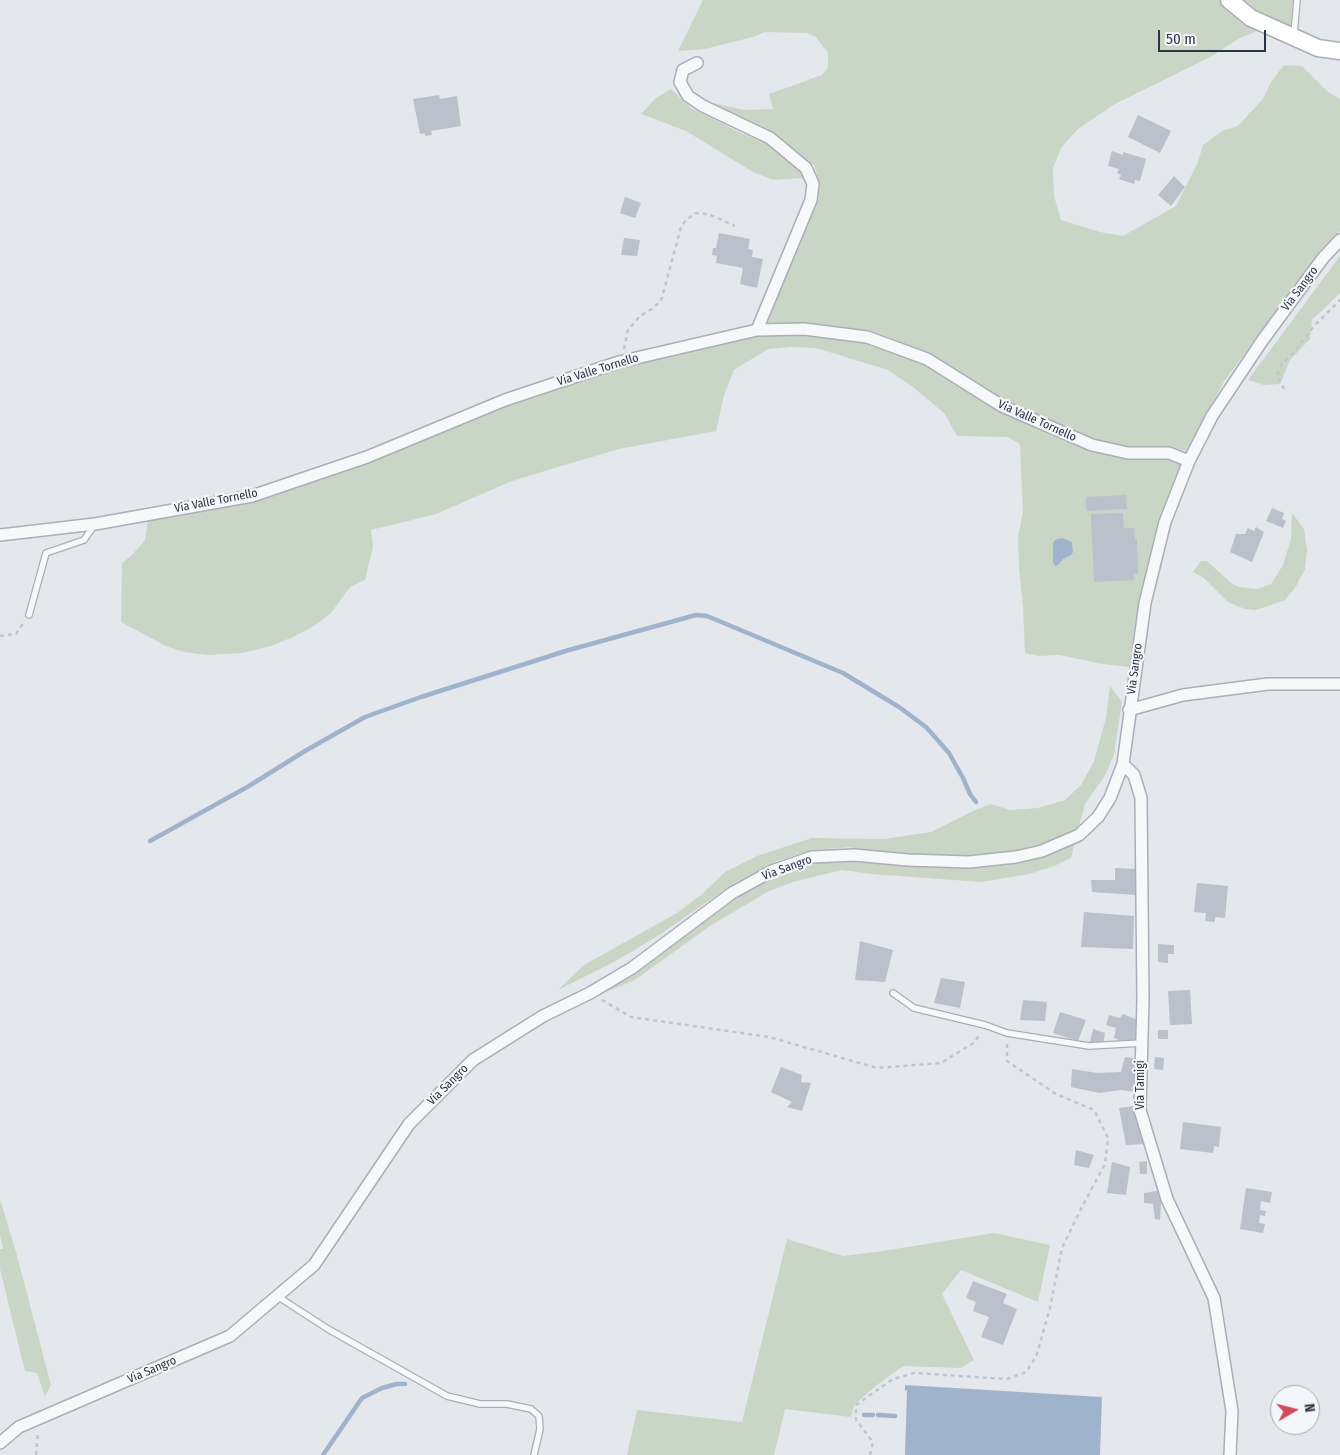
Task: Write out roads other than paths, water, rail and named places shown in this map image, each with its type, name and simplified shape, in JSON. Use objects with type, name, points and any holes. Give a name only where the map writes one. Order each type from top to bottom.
[{"type":"street","points":[[1229,0],[1251,18],[1318,48],[1340,52]]},
{"type":"street","points":[[698,63],[683,70],[680,82],[688,96],[703,106],[770,138],[806,168],[813,184],[811,200],[756,330]]},
{"type":"street","name":"Via Sangro","points":[[0,1443],[19,1427],[230,1336],[314,1264],[409,1124],[473,1060],[543,1016],[590,993],[632,968],[732,893],[772,871],[812,857],[854,855],[908,860],[969,862],[1016,857],[1042,851],[1079,835],[1098,817],[1110,798],[1123,764],[1145,603],[1166,522],[1189,460],[1212,416],[1262,341],[1323,258],[1340,240]]},
{"type":"street","name":"Via Valle Tornello","points":[[0,536],[95,524],[252,496],[367,457],[505,400],[626,360],[756,330],[804,329],[867,337],[927,360],[1002,406],[1092,445],[1128,453],[1169,452],[1189,460]]},
{"type":"street","points":[[1130,710],[1183,695],[1211,691],[1268,684],[1340,684]]},
{"type":"street","name":"Via Tamigi","points":[[1123,764],[1134,775],[1141,798],[1143,990],[1140,1110],[1167,1198],[1214,1298],[1232,1411],[1230,1455]]},
{"type":"lane","points":[[1294,37],[1297,0]]},
{"type":"lane","points":[[29,615],[46,553],[84,540],[95,524]]},
{"type":"lane","points":[[893,993],[914,1008],[985,1025],[1007,1033],[1089,1046],[1142,1043]]},
{"type":"lane","points":[[277,1296],[401,1372],[447,1396],[480,1404],[507,1404],[531,1409],[539,1416],[540,1429],[534,1455]]},
{"type":"water","points":[[1062,538],[1072,542],[1073,552],[1055,566],[1053,562],[1053,543],[1055,540]]},
{"type":"water","points":[[905,1385],[1102,1397],[1100,1455],[905,1455],[907,1391],[905,1390]]},
{"type":"waterway","points":[[150,841],[249,786],[365,717],[421,697],[569,650],[696,615],[707,616],[843,673],[899,707],[926,727],[949,753],[976,802]]},
{"type":"waterway","points":[[323,1455],[362,1398],[382,1388],[405,1384]]},
{"type":"waterway","points":[[864,1415],[873,1415]]},
{"type":"waterway","points":[[878,1415],[895,1416]]}]
